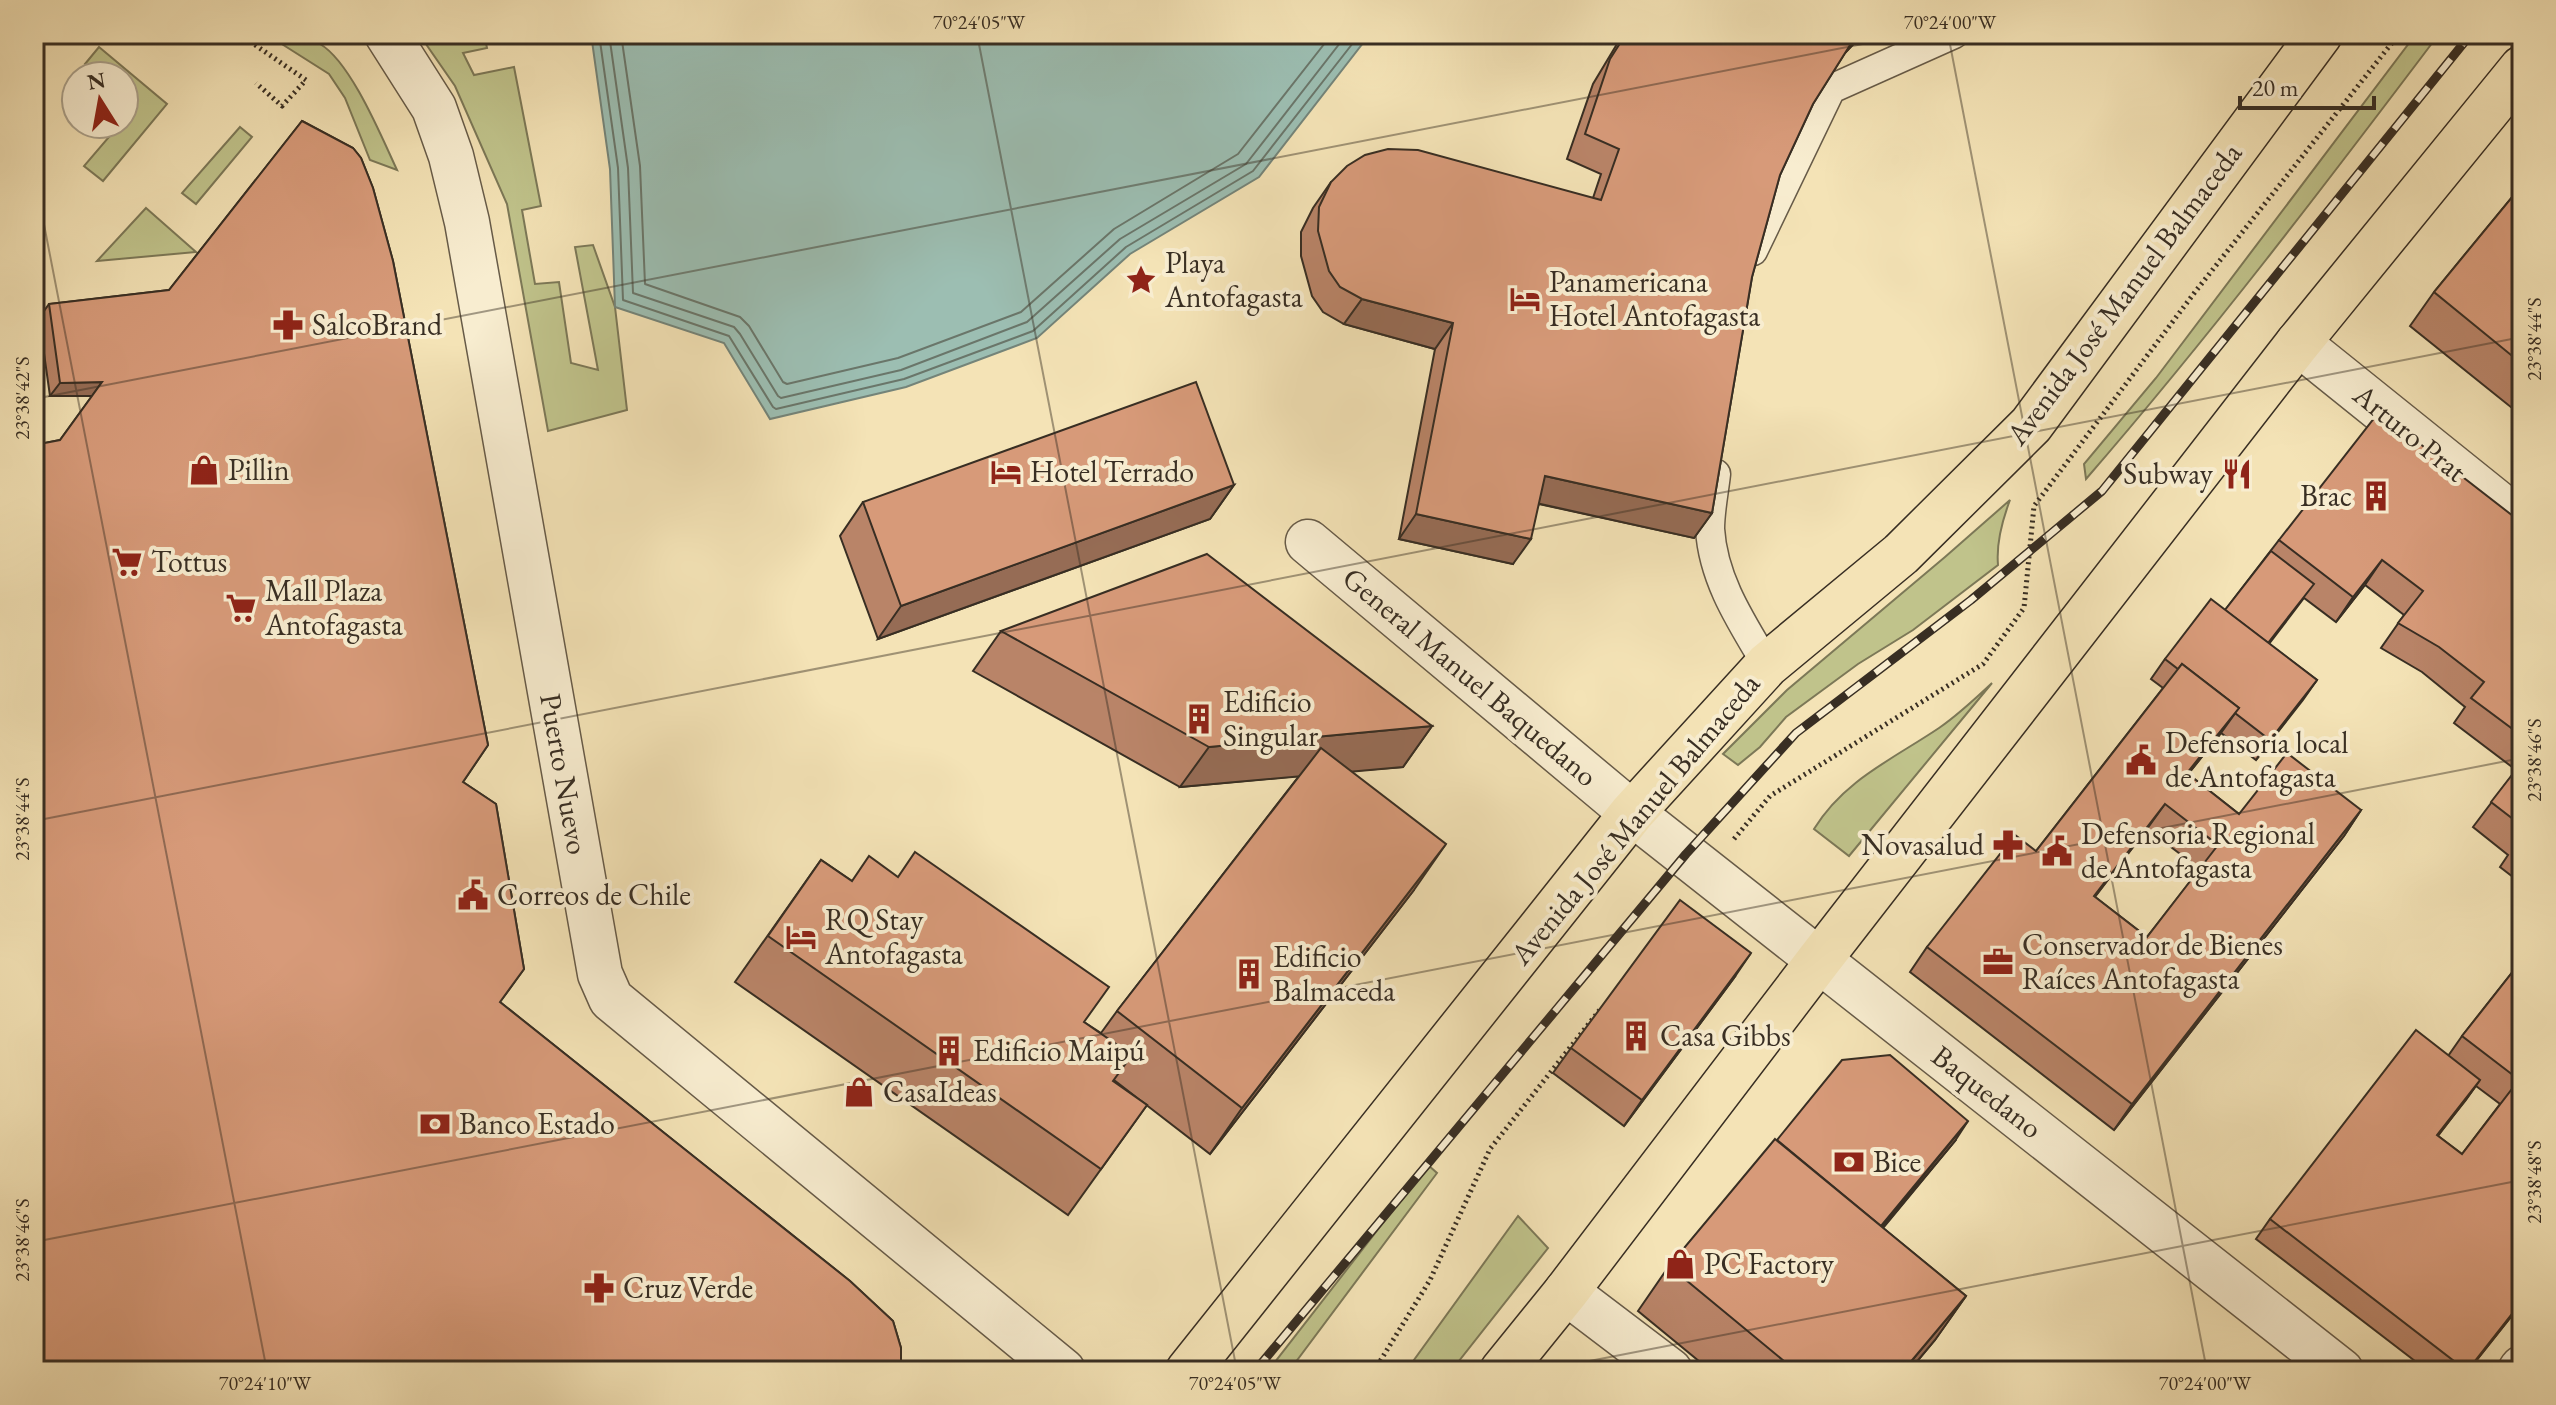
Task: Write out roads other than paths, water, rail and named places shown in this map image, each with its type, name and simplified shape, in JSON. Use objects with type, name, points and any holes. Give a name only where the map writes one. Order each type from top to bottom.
[{"type":"highway","name":"Avenida José Manuel Balmaceda","points":[[1188,1371],[1632,813],[1767,665],[1901,554],[2031,425],[2320,34]]},
{"type":"highway","points":[[1502,1371],[2298,343],[2522,68]]},
{"type":"street","name":"Puerto Nuevo","points":[[387,34],[434,108],[451,156],[467,222],[600,974],[611,999],[1063,1371]]},
{"type":"street","name":"Arturo Prat","points":[[2298,343],[2522,523]]},
{"type":"street","name":"General Manuel Baquedano","points":[[1308,542],[1632,813]]},
{"type":"street","name":"Baquedano","points":[[1632,813],[2341,1371]]},
{"type":"street","points":[[1566,1292],[1670,1371]]},
{"type":"lane","points":[[1748,279],[1753,249],[1831,89],[1954,34]]},
{"type":"lane","points":[[1718,455],[1710,527],[1714,558],[1731,604],[1767,665]]},
{"type":"water","points":[[591,34],[1370,34],[1259,177],[1130,254],[1037,338],[906,387],[770,419],[724,343],[615,307],[610,169]]},
{"type":"railway","points":[[1255,1371],[1686,854],[1796,733],[1971,600],[2102,491],[2471,34]]},
{"type":"place","name":"Playa Antofagasta","points":[[1141,280]]},
{"type":"place","name":"Panamericana Hotel Antofagasta","points":[[1525,299]]},
{"type":"place","name":"SalcoBrand","points":[[288,325]]},
{"type":"place","name":"Pillin","points":[[204,470]]},
{"type":"place","name":"Hotel Terrado","points":[[1006,472]]},
{"type":"place","name":"Subway","points":[[2237,474]]},
{"type":"place","name":"Brac","points":[[2376,496]]},
{"type":"place","name":"Tottus","points":[[127,562]]},
{"type":"place","name":"Mall Plaza Antofagasta","points":[[241,608]]},
{"type":"place","name":"Edificio Singular","points":[[1199,719]]},
{"type":"place","name":"Defensoria local de Antofagasta","points":[[2141,760]]},
{"type":"place","name":"Novasalud","points":[[2008,845]]},
{"type":"place","name":"Defensoria Regional de Antofagasta","points":[[2057,851]]},
{"type":"place","name":"Correos de Chile","points":[[473,895]]},
{"type":"place","name":"RQ Stay Antofagasta","points":[[801,937]]},
{"type":"place","name":"Conservador de Bienes Raíces Antofagasta","points":[[1998,962]]},
{"type":"place","name":"Edificio Balmaceda","points":[[1249,974]]},
{"type":"place","name":"Casa Gibbs","points":[[1636,1036]]},
{"type":"place","name":"Edificio Maipú","points":[[949,1051]]},
{"type":"place","name":"CasaIdeas","points":[[859,1092]]},
{"type":"place","name":"Banco Estado","points":[[435,1124]]},
{"type":"place","name":"Bice","points":[[1849,1162]]},
{"type":"place","name":"PC Factory","points":[[1680,1264]]},
{"type":"place","name":"Cruz Verde","points":[[599,1288]]}]
